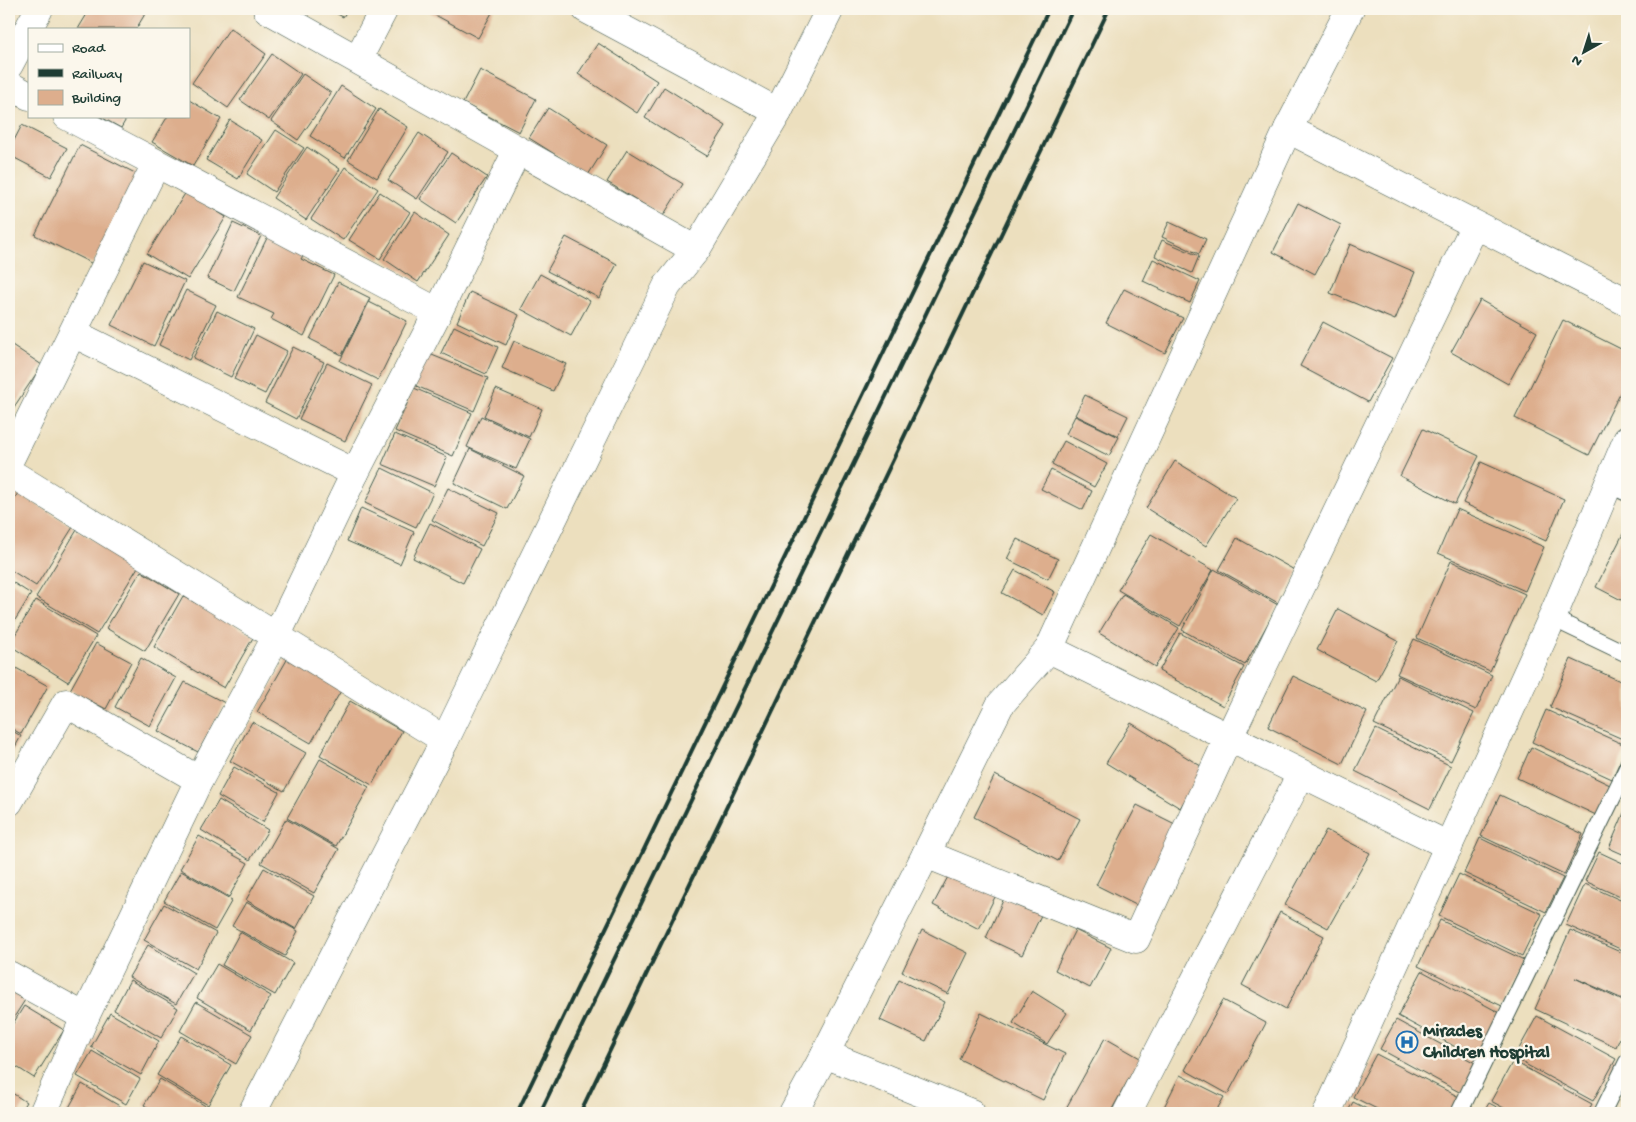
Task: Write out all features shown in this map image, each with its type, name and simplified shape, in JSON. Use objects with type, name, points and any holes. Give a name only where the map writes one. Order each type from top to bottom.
[{"type":"street","points":[[29,28],[39,9]]},
{"type":"street","points":[[267,9],[696,250]]},
{"type":"street","points":[[358,59],[384,9]]},
{"type":"street","points":[[586,9],[778,112]]},
{"type":"street","points":[[252,1113],[444,740],[667,286],[696,250],[778,112],[830,9]]},
{"type":"street","points":[[793,1113],[825,1054],[1000,705],[1049,649],[1288,129],[1350,9]]},
{"type":"street","points":[[9,65],[28,30]]},
{"type":"street","points":[[9,85],[28,95]]},
{"type":"street","points":[[71,118],[438,312]]},
{"type":"street","points":[[1288,129],[1627,302]]},
{"type":"street","points":[[43,1113],[85,1017],[199,780],[276,636],[355,473],[438,312],[517,151]]},
{"type":"street","points":[[9,461],[156,164]]},
{"type":"street","points":[[926,854],[1136,939],[1228,738],[1475,225]]},
{"type":"street","points":[[72,333],[355,473]]},
{"type":"street","points":[[1327,1113],[1552,618],[1618,489],[1627,440]]},
{"type":"street","points":[[9,472],[444,740]]},
{"type":"street","points":[[1049,649],[1448,846]]},
{"type":"street","points":[[9,802],[66,703],[199,780]]},
{"type":"street","points":[[1127,1113],[1301,774]]},
{"type":"street","points":[[9,975],[85,1017]]},
{"type":"street","points":[[825,1054],[971,1113]]},
{"type":"lane","points":[[1552,618],[1627,654]]},
{"type":"lane","points":[[1459,1113],[1627,768]]},
{"type":"lane","points":[[1602,1113],[1627,1062]]},
{"type":"building","points":[[90,9],[148,9],[137,28],[79,28]]},
{"type":"building","points":[[328,9],[348,9],[343,17]]},
{"type":"building","points":[[424,9],[494,9],[478,38]]},
{"type":"building","points":[[230,28],[266,54],[228,108],[192,83]]},
{"type":"building","points":[[598,43],[657,81],[637,113],[578,74]]},
{"type":"building","points":[[272,54],[301,74],[269,120],[240,100]]},
{"type":"building","points":[[480,70],[536,99],[519,132],[463,103]]},
{"type":"building","points":[[303,74],[331,93],[298,140],[271,121]]},
{"type":"building","points":[[341,86],[376,109],[345,158],[310,136]]},
{"type":"building","points":[[664,87],[726,126],[707,156],[645,118]]},
{"type":"building","points":[[190,101],[221,119],[193,166],[152,142],[167,118],[190,118]]},
{"type":"building","points":[[548,108],[607,145],[588,175],[529,138]]},
{"type":"building","points":[[379,109],[408,127],[377,178],[348,160]]},
{"type":"building","points":[[103,118],[127,118],[121,128]]},
{"type":"building","points":[[230,120],[262,140],[238,179],[206,160]]},
{"type":"building","points":[[22,125],[67,148],[51,177],[9,155],[9,150]]},
{"type":"building","points":[[276,130],[304,148],[274,192],[247,174]]},
{"type":"building","points":[[419,133],[448,152],[417,199],[388,180]]},
{"type":"building","points":[[80,145],[137,174],[93,264],[35,235]]},
{"type":"building","points":[[307,147],[340,169],[306,220],[273,198]]},
{"type":"building","points":[[627,150],[683,184],[663,216],[607,182]]},
{"type":"building","points":[[451,153],[487,177],[456,223],[420,199]]},
{"type":"building","points":[[345,167],[378,189],[343,240],[311,219]]},
{"type":"building","points":[[186,192],[226,217],[188,279],[147,254]]},
{"type":"building","points":[[380,192],[410,212],[380,259],[349,240]]},
{"type":"building","points":[[1298,203],[1341,225],[1315,274],[1273,252]]},
{"type":"building","points":[[415,212],[449,235],[418,282],[384,259]]},
{"type":"building","points":[[1169,222],[1206,239],[1199,254],[1162,237]]},
{"type":"building","points":[[233,223],[261,236],[234,291],[207,278]]},
{"type":"building","points":[[268,236],[304,254],[301,259],[334,275],[304,336],[271,319],[274,314],[238,297]]},
{"type":"building","points":[[566,237],[617,264],[599,298],[547,271]]},
{"type":"building","points":[[1162,240],[1199,256],[1192,273],[1155,256]]},
{"type":"building","points":[[1350,244],[1415,272],[1395,320],[1330,293]]},
{"type":"building","points":[[1153,259],[1200,281],[1190,303],[1143,281]]},
{"type":"building","points":[[143,261],[185,281],[154,346],[111,325]]},
{"type":"building","points":[[540,274],[590,301],[571,336],[521,309]]},
{"type":"building","points":[[338,282],[370,298],[342,355],[310,339]]},
{"type":"building","points":[[1124,289],[1183,318],[1165,353],[1106,323]]},
{"type":"building","points":[[186,290],[216,305],[189,360],[159,345]]},
{"type":"building","points":[[470,292],[519,315],[506,345],[457,322]]},
{"type":"building","points":[[1480,300],[1537,332],[1508,384],[1451,352]]},
{"type":"building","points":[[369,302],[407,321],[378,380],[340,361]]},
{"type":"building","points":[[217,311],[254,329],[231,377],[193,358]]},
{"type":"building","points":[[1563,320],[1627,352],[1627,379],[1589,455],[1515,418]]},
{"type":"building","points":[[1323,322],[1392,358],[1368,402],[1300,366]]},
{"type":"building","points":[[454,326],[498,347],[486,374],[441,353]]},
{"type":"building","points":[[256,335],[287,351],[265,394],[234,379]]},
{"type":"building","points":[[514,341],[566,364],[553,391],[502,368]]},
{"type":"building","points":[[9,343],[42,365],[12,410],[9,407]]},
{"type":"building","points":[[293,347],[324,362],[296,419],[265,403]]},
{"type":"building","points":[[427,353],[488,378],[474,411],[414,385]]},
{"type":"building","points":[[327,363],[372,385],[345,441],[299,419]]},
{"type":"building","points":[[414,388],[472,413],[453,456],[395,431]]},
{"type":"building","points":[[496,389],[542,409],[529,437],[484,416]]},
{"type":"building","points":[[1085,395],[1128,416],[1118,436],[1075,415]]},
{"type":"building","points":[[481,416],[530,439],[516,469],[467,447]]},
{"type":"building","points":[[1075,416],[1119,437],[1109,456],[1066,434]]},
{"type":"building","points":[[1423,429],[1479,456],[1455,504],[1400,476]]},
{"type":"building","points":[[395,434],[447,457],[434,486],[382,464]]},
{"type":"building","points":[[1064,441],[1107,464],[1094,487],[1052,464]]},
{"type":"building","points":[[470,449],[524,476],[507,509],[454,483]]},
{"type":"building","points":[[1175,461],[1236,498],[1206,546],[1146,508]]},
{"type":"building","points":[[1481,462],[1564,499],[1546,541],[1463,503]]},
{"type":"building","points":[[382,468],[433,493],[416,527],[365,503]]},
{"type":"building","points":[[1051,470],[1092,491],[1083,510],[1041,489]]},
{"type":"building","points":[[448,488],[499,513],[482,546],[432,520]]},
{"type":"building","points":[[18,493],[73,527],[36,586],[9,569],[9,507]]},
{"type":"building","points":[[361,508],[414,532],[400,564],[347,541]]},
{"type":"building","points":[[1457,509],[1544,547],[1525,591],[1438,553]]},
{"type":"building","points":[[430,523],[480,549],[463,583],[413,558]]},
{"type":"building","points":[[1627,526],[1627,603],[1596,587]]},
{"type":"building","points":[[77,530],[138,567],[97,634],[36,597]]},
{"type":"building","points":[[1151,534],[1213,570],[1180,626],[1118,590]]},
{"type":"building","points":[[1237,538],[1298,572],[1280,604],[1219,570]]},
{"type":"building","points":[[1017,539],[1058,559],[1048,579],[1007,559]]},
{"type":"building","points":[[1451,561],[1525,594],[1490,671],[1417,638]]},
{"type":"building","points":[[1214,569],[1278,605],[1245,665],[1182,630]]},
{"type":"building","points":[[1015,570],[1055,592],[1043,615],[1002,593]]},
{"type":"building","points":[[141,571],[179,594],[145,651],[106,628]]},
{"type":"building","points":[[9,580],[31,594],[9,630]]},
{"type":"building","points":[[1123,594],[1179,628],[1155,667],[1099,633]]},
{"type":"building","points":[[183,596],[254,636],[224,688],[154,647]]},
{"type":"building","points":[[36,600],[96,636],[68,682],[9,645]]},
{"type":"building","points":[[1338,609],[1398,641],[1376,681],[1317,650]]},
{"type":"building","points":[[1180,633],[1244,667],[1223,706],[1159,671]]},
{"type":"building","points":[[1414,639],[1492,675],[1476,710],[1397,674]]},
{"type":"building","points":[[96,643],[131,662],[106,709],[70,690]]},
{"type":"building","points":[[141,658],[176,678],[150,726],[115,707]]},
{"type":"building","points":[[288,658],[342,689],[311,743],[257,712]]},
{"type":"building","points":[[1571,659],[1627,684],[1627,741],[1550,707]]},
{"type":"building","points":[[9,664],[48,686],[21,734],[9,727]]},
{"type":"building","points":[[1293,676],[1367,712],[1342,764],[1268,727]]},
{"type":"building","points":[[1398,676],[1474,713],[1451,761],[1374,724]]},
{"type":"building","points":[[185,682],[225,703],[198,752],[158,731]]},
{"type":"building","points":[[350,701],[402,731],[372,785],[320,755]]},
{"type":"building","points":[[1546,710],[1627,746],[1612,779],[1532,742]]},
{"type":"building","points":[[252,722],[306,753],[284,791],[230,761]]},
{"type":"building","points":[[1131,723],[1204,768],[1180,808],[1106,763]]},
{"type":"building","points":[[9,729],[21,736],[9,758]]},
{"type":"building","points":[[1376,729],[1451,766],[1430,809],[1355,771]]},
{"type":"building","points":[[1531,747],[1610,785],[1596,815],[1517,778]]},
{"type":"building","points":[[320,759],[369,787],[336,846],[287,818]]},
{"type":"building","points":[[234,767],[279,792],[263,822],[218,796]]},
{"type":"building","points":[[995,775],[1080,819],[1058,861],[974,817]]},
{"type":"building","points":[[1500,795],[1583,834],[1564,875],[1481,836]]},
{"type":"building","points":[[219,800],[268,830],[250,860],[201,830]]},
{"type":"building","points":[[1137,805],[1179,826],[1138,906],[1096,885]]},
{"type":"building","points":[[1627,806],[1627,856],[1609,848]]},
{"type":"building","points":[[286,819],[339,849],[314,893],[261,863]]},
{"type":"building","points":[[1326,830],[1370,853],[1328,928],[1285,905]]},
{"type":"building","points":[[199,836],[248,863],[229,897],[180,869]]},
{"type":"building","points":[[1480,838],[1563,878],[1546,912],[1464,873]]},
{"type":"building","points":[[1599,852],[1627,865],[1627,900],[1585,881]]},
{"type":"building","points":[[264,868],[314,896],[296,929],[246,900]]},
{"type":"building","points":[[181,871],[232,900],[215,930],[164,901]]},
{"type":"building","points":[[951,871],[996,895],[979,929],[933,905]]},
{"type":"building","points":[[1459,874],[1542,914],[1522,956],[1439,916]]},
{"type":"building","points":[[1585,884],[1627,903],[1627,952],[1566,925]]},
{"type":"building","points":[[1005,896],[1042,913],[1022,955],[986,938]]},
{"type":"building","points":[[246,902],[298,931],[285,956],[232,926]]},
{"type":"building","points":[[164,904],[216,933],[196,969],[144,940]]},
{"type":"building","points":[[1280,912],[1324,936],[1286,1009],[1242,985]]},
{"type":"building","points":[[1440,920],[1524,960],[1502,1006],[1418,966]]},
{"type":"building","points":[[922,930],[968,953],[948,994],[902,972]]},
{"type":"building","points":[[1075,930],[1111,948],[1090,988],[1055,970]]},
{"type":"building","points":[[1570,930],[1627,955],[1627,1001],[1575,978],[1627,1003],[1627,1022],[1616,1047],[1535,1009]]},
{"type":"building","points":[[240,932],[293,963],[275,995],[222,965]]},
{"type":"building","points":[[148,945],[194,973],[176,1004],[129,977]]},
{"type":"building","points":[[217,964],[271,996],[251,1030],[197,998]]},
{"type":"building","points":[[1422,971],[1500,1013],[1476,1058],[1398,1016]]},
{"type":"building","points":[[130,980],[178,1008],[161,1038],[114,1010]]},
{"type":"building","points":[[899,980],[945,1002],[926,1041],[880,1020]]},
{"type":"building","points":[[9,991],[25,1000],[9,1025]]},
{"type":"building","points":[[1032,991],[1067,1013],[1047,1044],[1013,1023]]},
{"type":"building","points":[[1223,1000],[1266,1023],[1228,1094],[1185,1070]]},
{"type":"building","points":[[196,1002],[252,1035],[236,1064],[180,1031]]},
{"type":"building","points":[[24,1006],[64,1030],[34,1078],[9,1062],[9,1030]]},
{"type":"building","points":[[110,1013],[159,1041],[141,1075],[91,1047]]},
{"type":"building","points":[[981,1013],[1065,1054],[1043,1100],[959,1059]]},
{"type":"building","points":[[1537,1016],[1616,1059],[1593,1101],[1514,1058]]},
{"type":"building","points":[[1396,1020],[1477,1064],[1461,1093],[1380,1049]]},
{"type":"building","points":[[181,1036],[231,1065],[208,1105],[157,1075]]},
{"type":"building","points":[[1105,1038],[1140,1058],[1110,1113],[1071,1113],[1065,1110]]},
{"type":"building","points":[[92,1051],[140,1079],[126,1104],[77,1076]]},
{"type":"building","points":[[1376,1054],[1461,1098],[1453,1113],[1385,1113],[1353,1097]]},
{"type":"building","points":[[1513,1061],[1592,1104],[1587,1113],[1513,1113],[1491,1101]]},
{"type":"building","points":[[1180,1075],[1224,1097],[1215,1113],[1161,1113]]},
{"type":"building","points":[[160,1079],[209,1108],[206,1113],[157,1113],[144,1105]]},
{"type":"building","points":[[82,1084],[123,1108],[120,1113],[66,1113]]},
{"type":"building","points":[[9,1091],[26,1102],[19,1113],[9,1113]]},
{"type":"building","points":[[1353,1102],[1375,1113],[1347,1113]]},
{"type":"building","points":[[1489,1103],[1508,1113],[1483,1113]]},
{"type":"railway","points":[[517,1113],[1049,9]]},
{"type":"railway","points":[[540,1113],[1073,9]]},
{"type":"railway","points":[[580,1113],[1109,9]]},
{"type":"place","name":"Miracles Children Hospital","points":[[1407,1042]]}]
